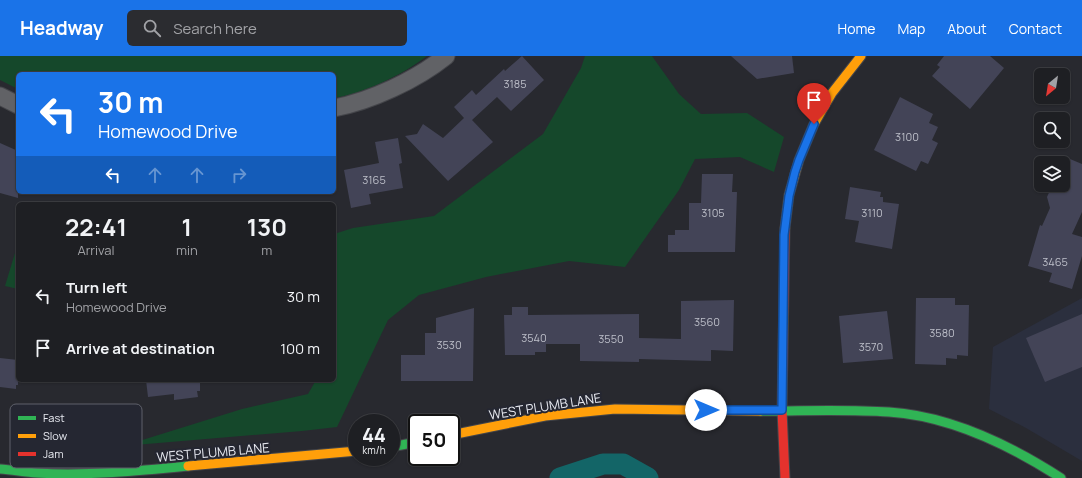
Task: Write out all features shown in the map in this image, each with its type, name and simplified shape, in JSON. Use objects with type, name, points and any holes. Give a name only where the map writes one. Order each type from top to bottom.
[{"type":"main road","points":[[785,478],[782,410],[784,235],[789,196],[799,160],[814,124],[832,92],[861,56]]},
{"type":"main road","name":"WEST PLUMB LANE","points":[[460,433],[545,416],[615,409],[890,412],[932,419],[971,431],[1010,448],[1061,478]]},
{"type":"main road","name":"WEST PLUMB LANE","points":[[0,469],[38,473],[94,474],[251,462],[348,452]]},
{"type":"street","points":[[336,107],[371,97],[407,81],[446,56]]},
{"type":"street","points":[[0,96],[16,104]]},
{"type":"shaded area","points":[[1082,298],[1082,461],[1026,428],[989,409],[993,347]]},
{"type":"green space","points":[[0,56],[427,56],[406,70],[370,88],[336,98],[336,72],[16,72],[16,88],[0,80]]},
{"type":"green space","points":[[585,56],[652,56],[679,94],[701,114],[747,113],[784,137],[774,172],[740,157],[695,159],[679,190],[625,267],[569,261],[486,277],[419,295],[388,320],[337,427],[142,444],[142,440],[242,409],[308,394],[315,382],[336,382],[336,233],[353,228],[434,216],[543,134],[581,68]]},
{"type":"green space","points":[[15,253],[16,289],[5,286]]},
{"type":"building","points":[[522,56],[544,80],[511,111],[497,97],[472,120],[493,142],[448,181],[405,136],[417,134],[423,124],[443,138],[464,118],[454,107],[472,90],[476,95],[504,69],[505,71]]},
{"type":"building","points":[[731,56],[792,56],[794,73],[757,79]]},
{"type":"building","points":[[944,56],[990,56],[1004,68],[970,109],[932,76],[940,67],[937,65]]},
{"type":"building","points":[[900,97],[933,114],[929,123],[938,127],[932,140],[938,143],[928,164],[921,161],[916,171],[874,150]]},
{"type":"building","points":[[398,138],[402,163],[399,164],[403,188],[369,194],[371,204],[351,208],[344,170],[379,163],[375,142]]},
{"type":"building","points":[[0,143],[16,150],[16,194],[18,194],[18,198],[0,193]]},
{"type":"building","points":[[1070,159],[1082,164],[1082,212],[1072,234],[1082,237],[1082,256],[1072,289],[1049,282],[1052,273],[1028,266],[1040,225],[1042,226],[1050,208],[1047,197],[1049,192],[1070,192]]},
{"type":"building","points":[[702,174],[733,174],[732,192],[737,192],[735,252],[668,252],[668,235],[675,235],[675,230],[689,230],[689,203],[701,203]]},
{"type":"building","points":[[850,187],[881,192],[880,197],[883,197],[883,202],[899,204],[892,249],[855,242],[859,221],[845,219]]},
{"type":"building","points":[[916,298],[955,298],[955,305],[969,305],[968,356],[957,355],[957,359],[946,358],[946,365],[915,364]]},
{"type":"building","points":[[734,300],[733,351],[711,350],[711,361],[639,359],[639,362],[580,361],[580,344],[546,344],[546,352],[535,352],[535,355],[505,355],[504,315],[512,315],[512,307],[528,307],[528,315],[639,314],[639,338],[681,339],[681,301]]},
{"type":"building","points":[[474,308],[473,381],[401,381],[401,355],[425,355],[425,333],[436,333],[436,318]]},
{"type":"building","points":[[887,311],[893,359],[843,363],[839,316]]},
{"type":"building","points":[[1082,314],[1082,367],[1045,382],[1026,338]]},
{"type":"building","points":[[0,358],[16,360],[16,382],[18,382],[18,385],[16,385],[16,389],[0,387]]},
{"type":"building","points":[[146,382],[200,382],[200,391],[197,391],[198,397],[174,400],[174,394],[148,397]]},
{"type":"waterway","points":[[560,478],[603,464],[623,464],[648,478]]},
{"type":"traffic: fast","points":[[761,411],[873,411],[935,419],[979,434],[1001,444],[1061,478]]},
{"type":"traffic: fast","points":[[400,445],[408,444]]},
{"type":"traffic: fast","points":[[0,469],[37,473],[74,474],[188,466]]},
{"type":"traffic: slow","points":[[785,228],[789,195],[799,160],[814,124],[832,93],[861,56]]},
{"type":"traffic: slow","points":[[460,433],[545,416],[615,409],[761,411]]},
{"type":"traffic: slow","points":[[188,466],[348,452]]},
{"type":"traffic: jam","points":[[785,228],[782,410],[785,478]]},
{"type":"route","points":[[706,410],[782,410],[784,235],[789,196],[795,172],[814,124]]}]
